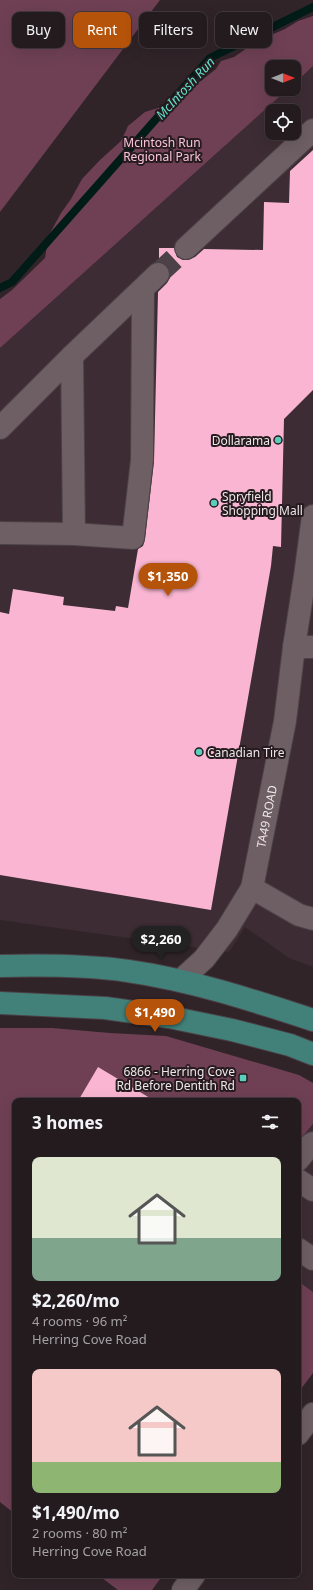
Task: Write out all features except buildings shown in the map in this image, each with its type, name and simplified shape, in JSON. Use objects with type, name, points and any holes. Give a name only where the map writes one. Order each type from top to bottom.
[{"type":"main road","points":[[0,966],[66,966],[127,971],[181,980],[249,999],[313,1020]]},
{"type":"main road","points":[[0,1003],[105,1008],[169,1018],[239,1032],[290,1045],[313,1054]]},
{"type":"street","points":[[186,248],[313,130]]},
{"type":"street","points":[[0,428],[72,356],[158,274]]},
{"type":"street","points":[[0,533],[74,534],[133,538],[142,460],[143,289]]},
{"type":"street","points":[[72,356],[74,534]]},
{"type":"street","name":"TA49 ROAD","points":[[181,980],[204,959],[227,929],[252,888],[285,721],[303,647],[305,576],[313,516]]},
{"type":"street","points":[[252,888],[298,915],[313,919]]},
{"type":"street","points":[[301,1157],[313,1143]]},
{"type":"street","points":[[301,1182],[313,1190]]},
{"type":"street","points":[[301,1251],[313,1259]]},
{"type":"street","points":[[301,1430],[313,1414]]},
{"type":"street","points":[[183,1590],[192,1578]]},
{"type":"shaded area","name":"Spryfield Shopping Mall","points":[[313,66],[313,967],[289,958],[245,927],[229,952],[0,920],[0,348],[265,110],[265,140],[301,140],[301,104],[271,104],[280,96],[301,96],[301,77]]},
{"type":"shaded area","points":[[313,1124],[313,1292],[301,1283],[301,1138]]},
{"type":"green space","points":[[0,0],[160,0],[151,12],[139,12],[139,28],[131,38],[131,12],[73,12],[73,48],[124,48],[0,212]]},
{"type":"green space","name":"Mcintosh Run Regional Park","points":[[313,16],[313,66],[301,77],[301,60],[265,60],[265,96],[280,96],[271,104],[265,104],[265,110],[0,348],[0,299],[12,290],[45,258],[49,235],[82,179],[121,141],[128,126],[145,112],[168,105],[178,99],[216,69],[221,61],[234,57],[247,48],[272,48],[272,35],[298,21]]},
{"type":"green space","points":[[0,1028],[52,1028],[166,1036],[299,1075],[313,1083],[313,1124],[301,1138],[301,1098],[12,1098],[12,1512],[0,1502]]},
{"type":"green space","points":[[301,1283],[313,1292],[313,1373],[301,1389]]},
{"type":"green space","points":[[102,1578],[161,1578],[152,1590],[118,1590]]},
{"type":"waterway","name":"McIntosh Run","points":[[0,288],[12,282],[210,58],[313,7]]},
{"type":"tunnel","points":[[158,274],[186,248]]},
{"type":"place","name":"Dollarama","points":[[278,440]]},
{"type":"place","name":"Spryfield Shopping Mall","points":[[214,503]]},
{"type":"place","name":"Canadian Tire","points":[[199,752]]},
{"type":"place","name":"6866 - Herring Cove Rd Before Dentith Rd","points":[[243,1078]]}]
